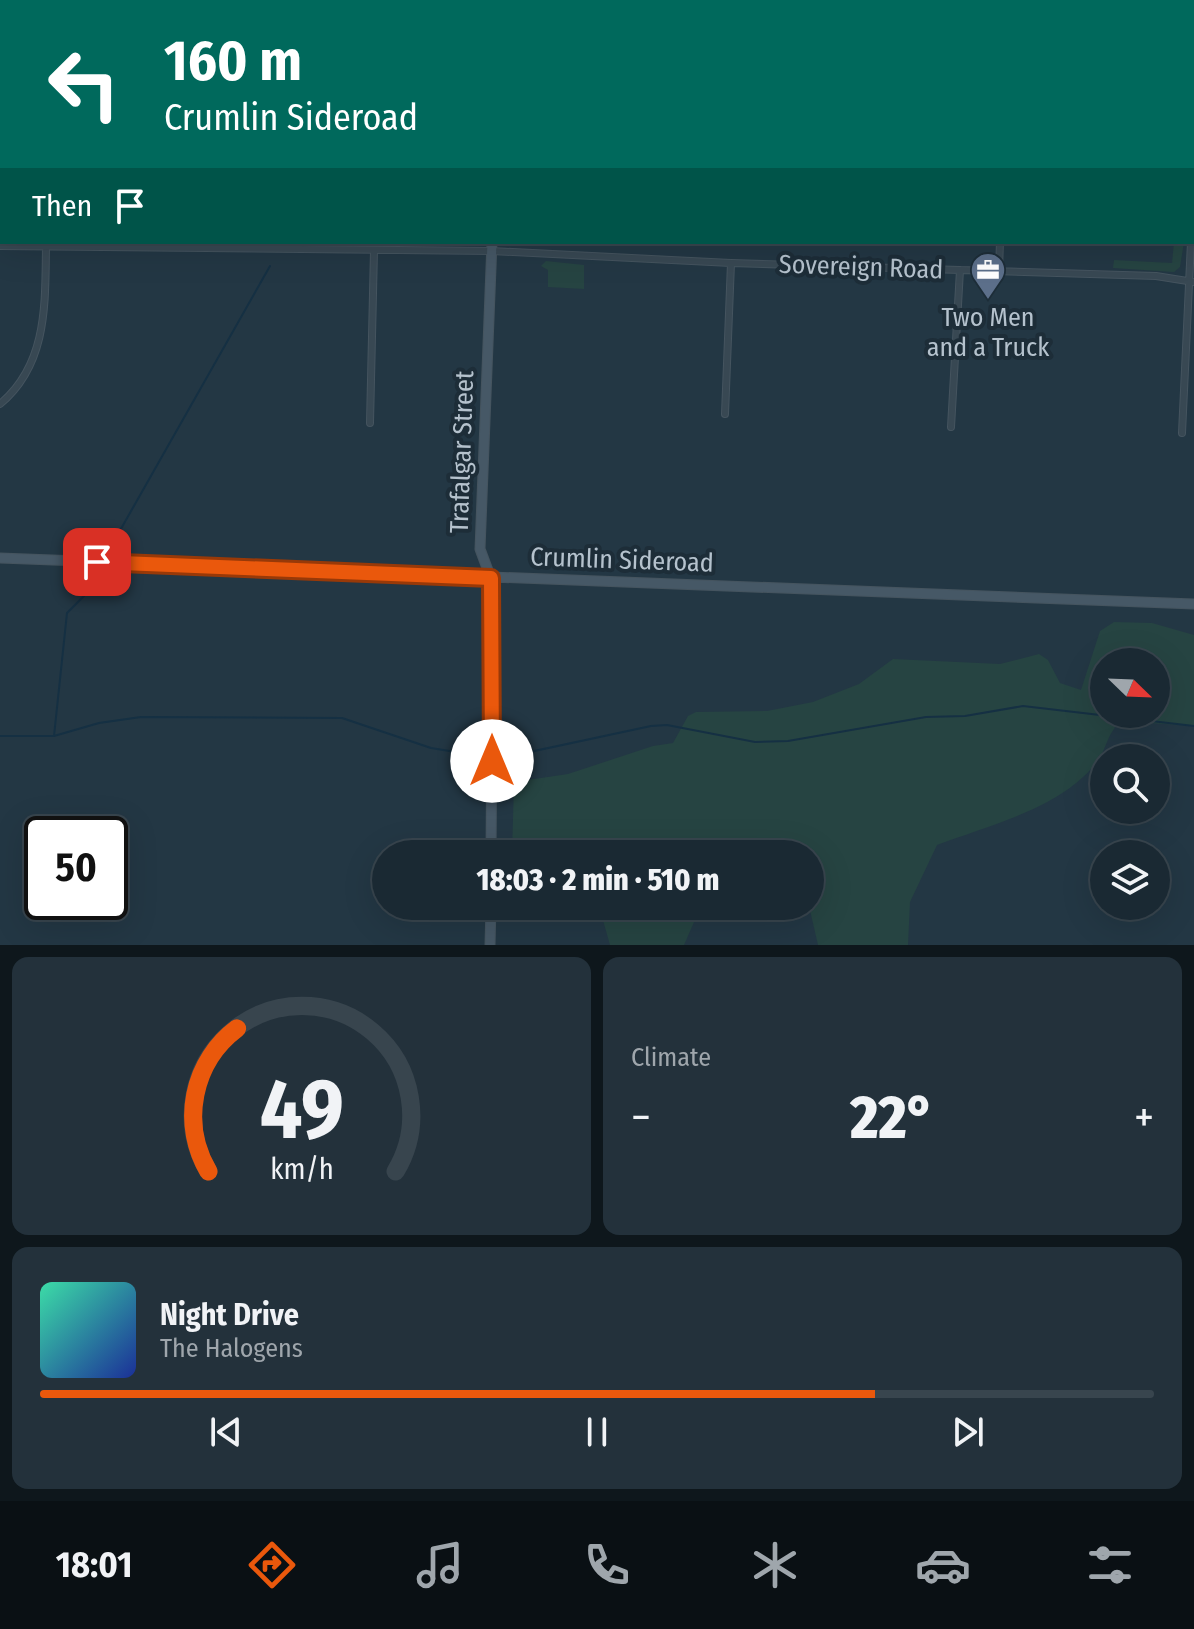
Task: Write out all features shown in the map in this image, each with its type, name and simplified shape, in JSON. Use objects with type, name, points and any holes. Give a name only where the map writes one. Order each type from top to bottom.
[{"type":"street","points":[[999,270],[1000,244]]},
{"type":"street","points":[[1182,433],[1191,244]]},
{"type":"street","name":"Sovereign Road","points":[[0,246],[374,250],[492,246],[731,263],[999,270],[1191,282]]},
{"type":"street","name":"Trafalgar Street","points":[[491,840],[491,578],[480,549],[492,246]]},
{"type":"street","points":[[0,404],[8,397],[39,346],[46,319],[46,247]]},
{"type":"street","points":[[370,423],[374,250]]},
{"type":"street","points":[[725,414],[731,263]]},
{"type":"street","points":[[951,427],[960,270]]},
{"type":"street","name":"Crumlin Sideroad","points":[[0,558],[1194,604]]},
{"type":"street","points":[[490,945],[491,920]]},
{"type":"green space","points":[[1174,244],[1184,244],[1180,267],[1174,272],[1113,268],[1114,260],[1172,263]]},
{"type":"green space","points":[[546,261],[584,265],[584,289],[548,287],[548,270],[541,266]]},
{"type":"green space","points":[[1114,622],[1152,623],[1194,635],[1194,726],[1170,724],[1170,648],[1095,648],[1100,631]]},
{"type":"green space","points":[[1039,654],[1048,660],[1060,683],[1081,690],[1090,662],[1090,728],[1115,728],[1107,744],[1090,744],[1090,769],[1044,804],[937,845],[910,902],[908,945],[818,945],[812,920],[824,920],[824,840],[512,840],[514,782],[568,774],[653,746],[673,743],[688,716],[696,712],[767,711],[813,702],[859,684],[893,659],[1000,664]]},
{"type":"green space","points":[[603,920],[695,920],[684,945],[610,945]]},
{"type":"waterway","points":[[105,557],[270,266]]},
{"type":"waterway","points":[[54,736],[67,613],[84,596],[101,567]]},
{"type":"waterway","points":[[497,759],[651,726],[667,725],[755,742],[788,741],[926,717],[965,716],[1023,706],[1194,726]]},
{"type":"waterway","points":[[0,736],[54,736],[99,723],[141,717],[342,718],[431,748],[486,757]]},
{"type":"place","name":"Two Men and a Truck","points":[[988,301]]},
{"type":"route","points":[[97,562],[491,578],[492,761]]}]
